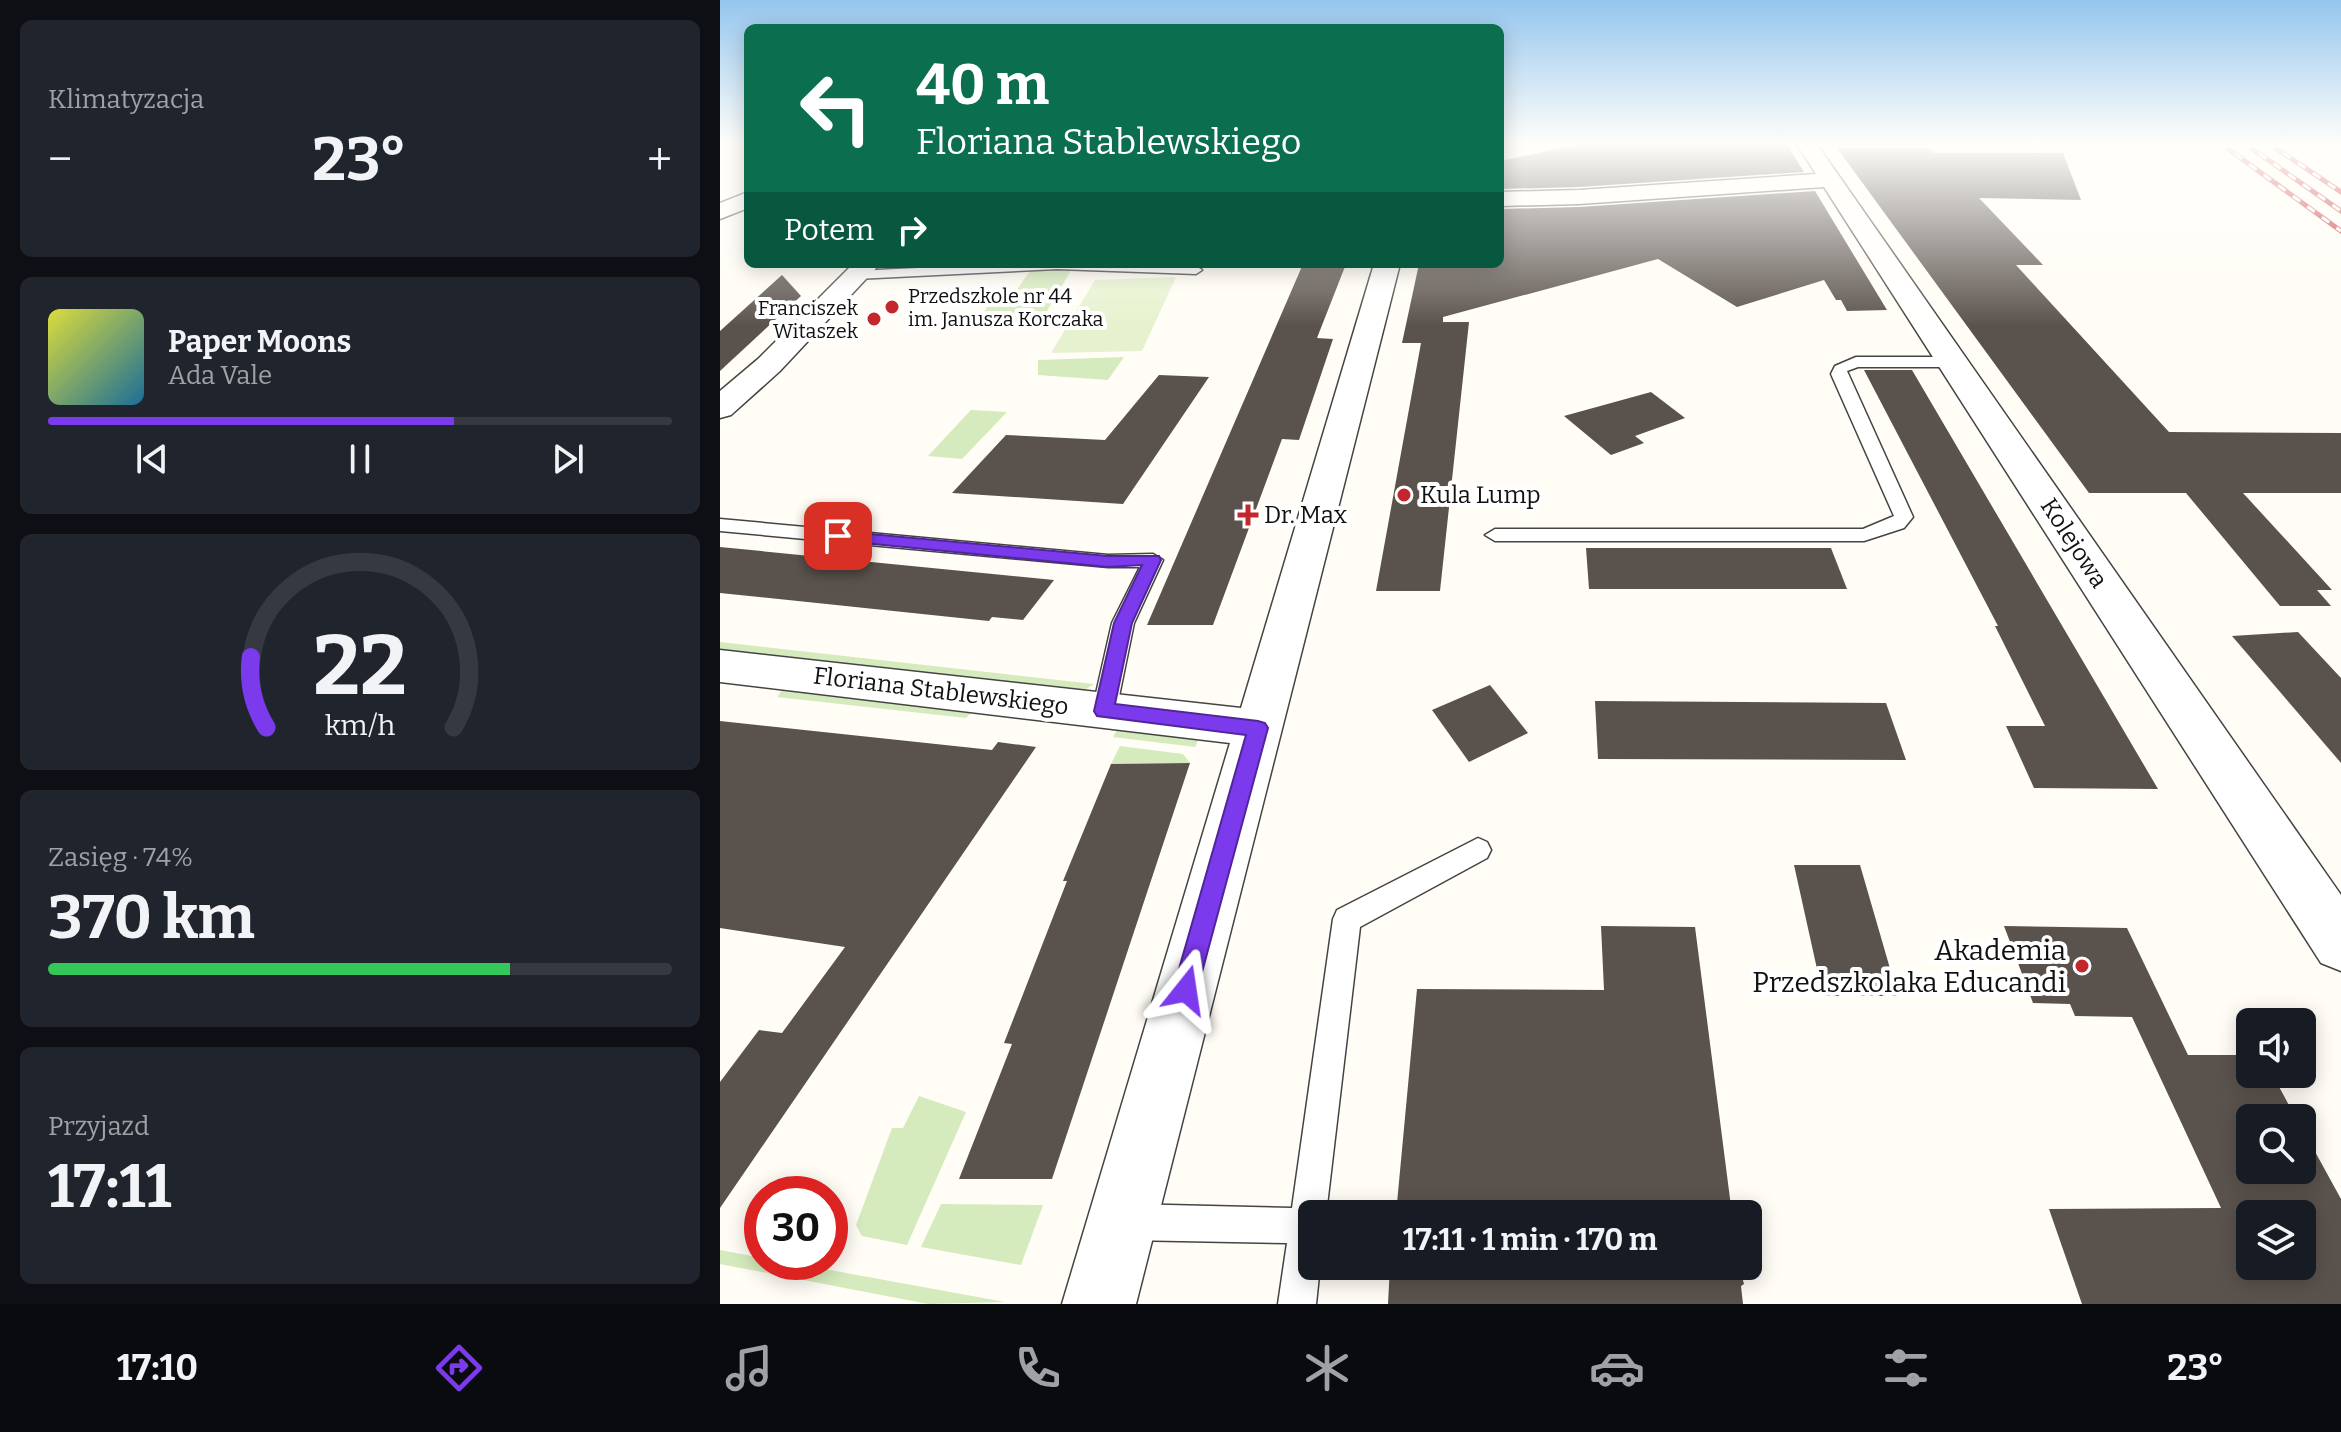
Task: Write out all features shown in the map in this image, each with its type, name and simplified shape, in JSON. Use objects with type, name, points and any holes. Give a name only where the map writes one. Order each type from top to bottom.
[{"type":"street","name":"Kolejowa","points":[[1846,204],[1912,304],[1955,362],[2341,944]]},
{"type":"street","points":[[1099,1304],[1386,268]]},
{"type":"street","points":[[720,408],[769,365],[862,270]]},
{"type":"street","name":"Floriana Stablewskiego","points":[[720,666],[1258,728]]},
{"type":"lane","points":[[862,270],[940,268]]},
{"type":"lane","points":[[1140,268],[1196,270]]},
{"type":"lane","points":[[1495,535],[1864,535],[1883,530],[1904,517],[1839,374],[1840,369],[1856,362],[1955,362]]},
{"type":"lane","points":[[720,525],[1108,561],[1153,560],[1123,623],[1104,711]]},
{"type":"lane","points":[[1310,1200],[1347,919],[1478,850]]},
{"type":"lane","points":[[1122,1222],[1298,1226]]},
{"type":"lane","points":[[1297,1304],[1300,1280]]},
{"type":"green space","points":[[1072,269],[1036,329],[996,329],[999,321],[979,323],[988,305],[1007,304],[1030,271]]},
{"type":"green space","points":[[1176,277],[1142,351],[1051,353],[1095,280]]},
{"type":"green space","points":[[1124,357],[1108,380],[1038,375],[1038,360]]},
{"type":"green space","points":[[971,410],[1007,412],[962,459],[928,456]]},
{"type":"green space","points":[[720,642],[1094,684],[1083,691],[720,653]]},
{"type":"green space","points":[[783,689],[973,711],[966,718],[777,697]]},
{"type":"green space","points":[[1118,728],[1199,738],[1195,747],[1113,737]]},
{"type":"green space","points":[[1120,746],[1183,754],[1190,763],[1111,764]]},
{"type":"green space","points":[[919,1096],[966,1112],[907,1245],[862,1236],[856,1225],[892,1128],[903,1128]]},
{"type":"green space","points":[[941,1204],[1043,1205],[1021,1265],[921,1247]]},
{"type":"green space","points":[[720,1250],[744,1255],[744,1269],[720,1264]]},
{"type":"green space","points":[[848,1273],[1005,1302],[928,1304],[803,1280],[848,1280]]},
{"type":"building","points":[[1625,204],[1823,204],[1887,310],[1847,311],[1824,280],[1737,307],[1658,259],[1443,317],[1443,322],[1469,322],[1440,591],[1376,591],[1421,343],[1402,343],[1418,268],[1504,268],[1504,209]]},
{"type":"building","points":[[1878,204],[1985,204],[2043,265],[2016,265],[2169,432],[2341,433],[2341,493],[2243,493],[2332,590],[2317,590],[2331,606],[2280,606],[2186,493],[2089,493]]},
{"type":"building","points":[[1301,268],[1344,268],[1317,338],[1333,339],[1299,440],[1282,439],[1213,625],[1147,625]]},
{"type":"building","points":[[782,275],[801,296],[720,371],[720,331]]},
{"type":"building","points":[[1864,370],[1912,370],[2158,789],[2034,788],[2006,726],[2045,726],[1995,626],[1998,626]]},
{"type":"building","points":[[1159,375],[1209,377],[1123,504],[952,493],[1006,435],[1105,440]]},
{"type":"building","points":[[1651,392],[1685,418],[1635,436],[1644,443],[1611,455],[1564,416]]},
{"type":"building","points":[[720,547],[1054,580],[1023,620],[992,617],[989,621],[720,593]]},
{"type":"building","points":[[1586,548],[1831,548],[1847,589],[1589,589]]},
{"type":"building","points":[[2298,632],[2341,678],[2341,763],[2232,636]]},
{"type":"building","points":[[1490,685],[1528,733],[1469,762],[1432,710]]},
{"type":"building","points":[[1595,701],[1886,703],[1906,760],[1598,759]]},
{"type":"building","points":[[720,721],[992,750],[998,742],[1036,747],[720,1208],[720,1082],[759,1030],[782,1033],[845,947],[720,928]]},
{"type":"building","points":[[1190,763],[1052,1179],[959,1179],[1012,1044],[1004,1043],[1067,881],[1063,881],[1111,764]]},
{"type":"building","points":[[1794,865],[1860,865],[1898,996],[1823,996]]},
{"type":"building","points":[[1601,926],[1695,927],[1730,1200],[1397,1200],[1417,989],[1604,990]]},
{"type":"building","points":[[2004,926],[2127,928],[2188,1055],[2236,1055],[2236,1088],[2280,1088],[2288,1104],[2236,1104],[2236,1184],[2316,1184],[2316,1153],[2341,1199],[2341,1304],[2082,1304],[2049,1209],[2221,1208],[2132,1017],[2075,1016],[2070,1004],[2033,1003]]},
{"type":"building","points":[[1389,1280],[1743,1280],[1744,1284],[1741,1286],[1743,1304],[1388,1304]]},
{"type":"railway","points":[[2304,204],[2341,231]]},
{"type":"railway","points":[[2331,204],[2341,211]]},
{"type":"place","name":"Przedszkole nr 44 im. Janusza Korczaka","points":[[892,307]]},
{"type":"place","name":"Franciszek Witaszek","points":[[874,319]]},
{"type":"place","name":"Kula Lump","points":[[1404,495]]},
{"type":"place","name":"Dr. Max","points":[[1248,515]]},
{"type":"place","name":"Akademia Przedszkolaka Educandi","points":[[2082,966]]},
{"type":"route","points":[[838,536],[1108,561],[1153,560],[1123,623],[1104,711],[1258,728],[1186,990]]}]
